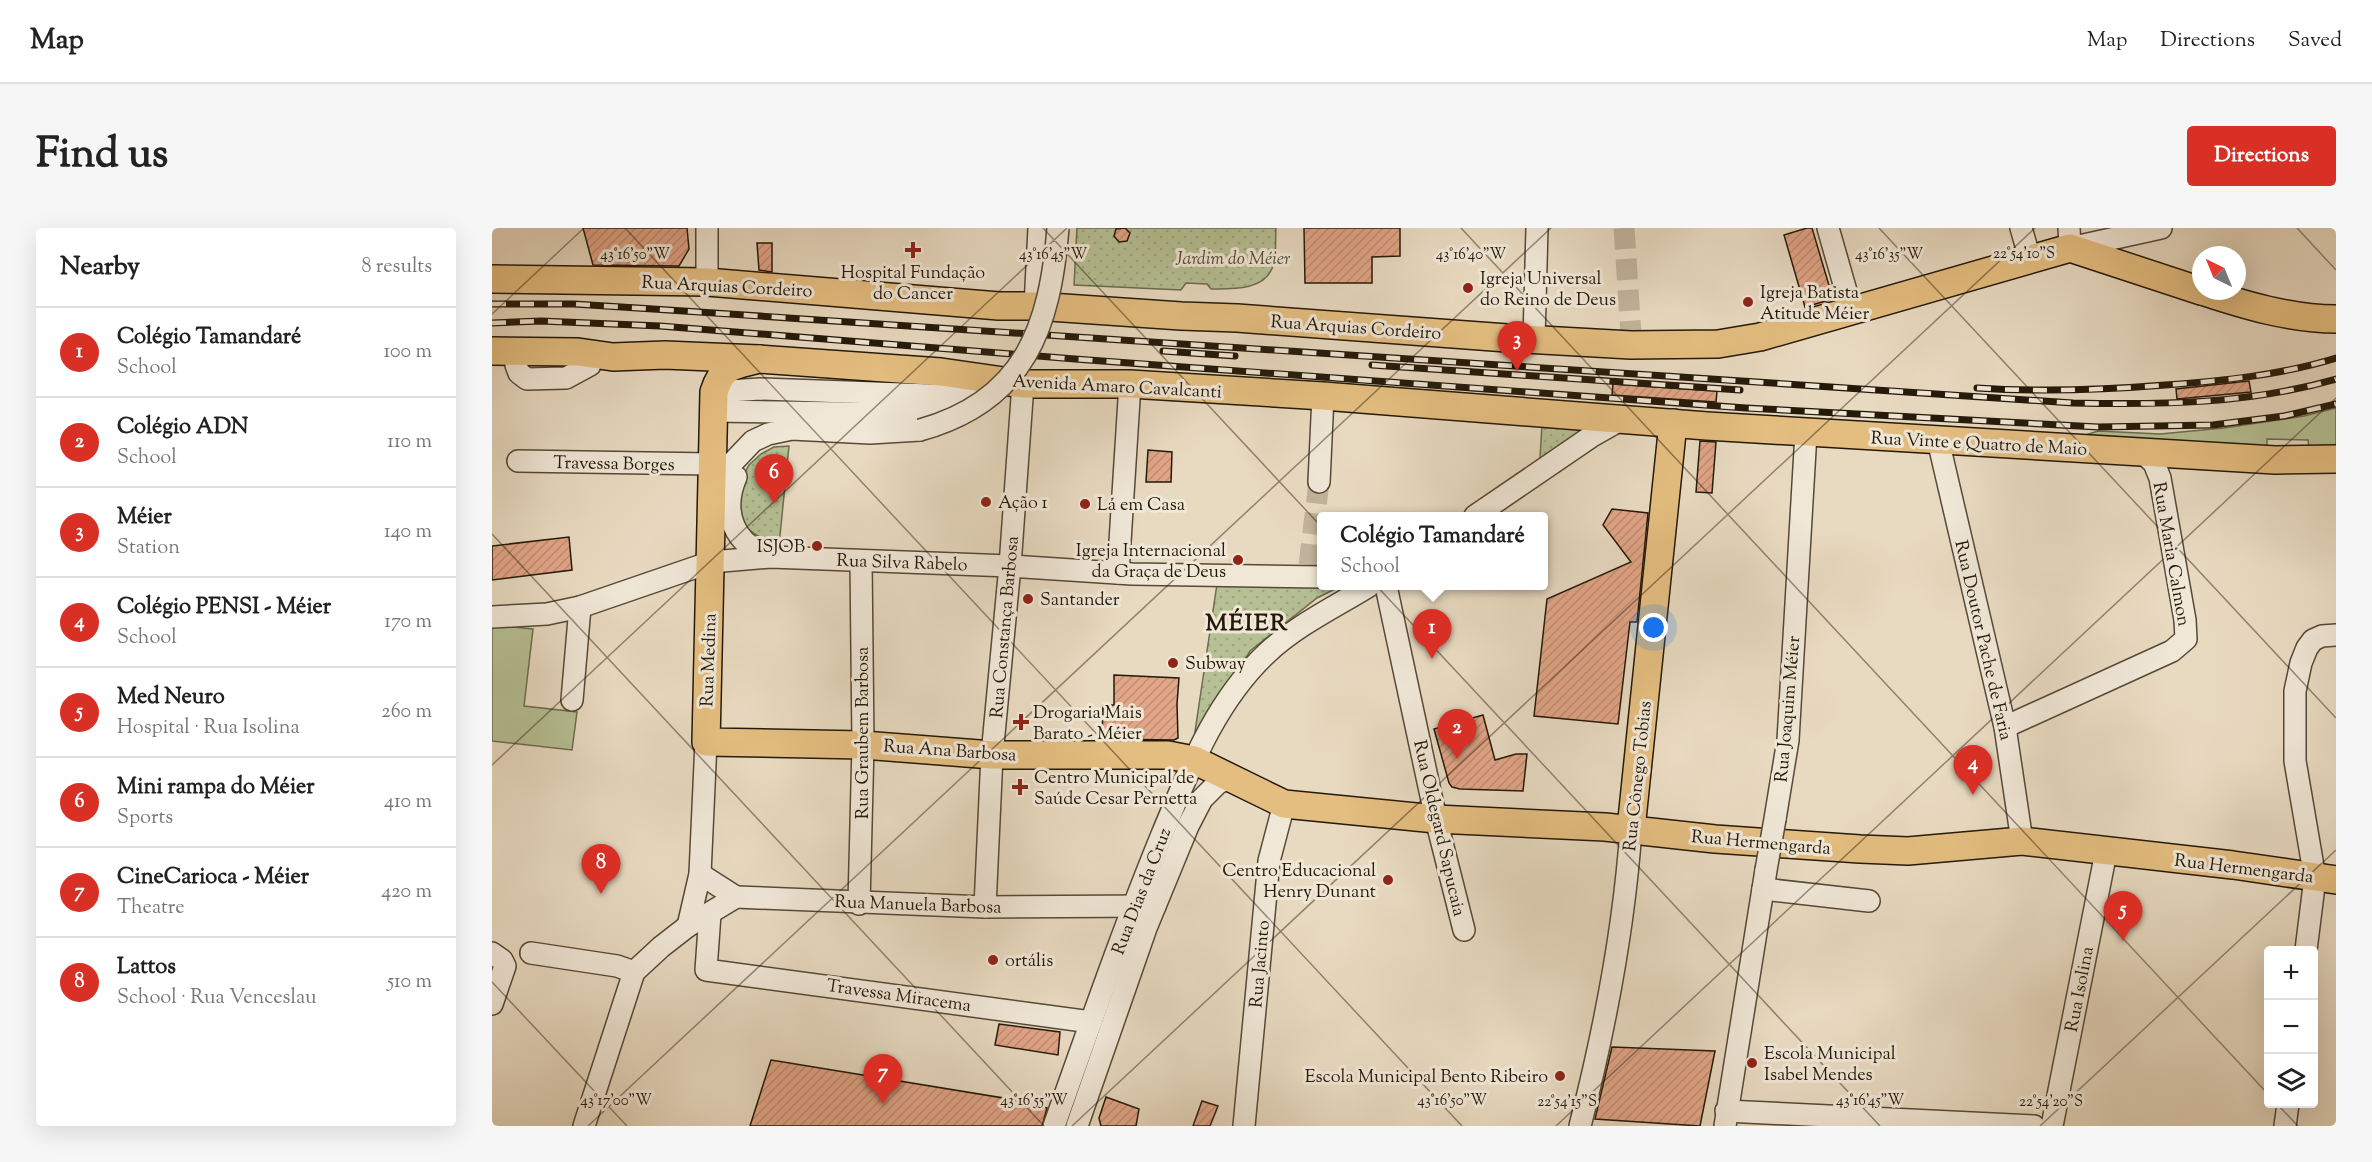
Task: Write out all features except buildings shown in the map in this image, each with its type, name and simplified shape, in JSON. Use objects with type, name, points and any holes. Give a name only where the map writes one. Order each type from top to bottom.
[{"type":"main road","name":"Rua Arquias Cordeiro","points":[[492,279],[708,282],[999,306],[1035,306],[1534,339],[1631,339],[1718,344],[1760,337],[1852,312],[2030,259],[2070,238]]},
{"type":"main road","points":[[2070,238],[2192,287]]},
{"type":"main road","points":[[2232,300],[2295,315],[2336,319]]},
{"type":"main road","name":"Avenida Amaro Cavalcanti","points":[[492,351],[593,358],[665,355],[759,359],[941,372],[1023,384],[1130,384],[1622,419]]},
{"type":"main road","points":[[665,355],[698,370],[714,401]]},
{"type":"main road","points":[[504,365],[593,358]]},
{"type":"main road","name":"Rua Medina","points":[[706,742],[714,401],[719,376],[730,367],[759,359]]},
{"type":"main road","name":"Rua Vinte e Quatro de Maio","points":[[1622,419],[1806,433],[2143,453],[2275,460],[2336,459]]},
{"type":"main road","name":"Rua Cônego Tobias","points":[[1631,829],[1673,423]]},
{"type":"main road","name":"Rua Ana Barbosa","points":[[706,742],[864,745],[992,755],[1168,755],[1194,760]]},
{"type":"main road","name":"Rua Hermengarda","points":[[1194,760],[1284,804],[1436,819],[1631,829],[1715,839],[1872,850],[1908,851],[2022,841],[2233,865],[2325,879]]},
{"type":"street","points":[[707,228],[708,282]]},
{"type":"street","points":[[1035,306],[1039,228]]},
{"type":"street","points":[[711,516],[723,477],[733,462],[750,444],[768,434],[792,429],[870,433],[920,430],[941,424],[988,397],[1012,375],[1035,340],[1045,316],[1058,228]]},
{"type":"street","points":[[1534,339],[1537,228]]},
{"type":"street","points":[[1828,228],[1852,312]]},
{"type":"street","points":[[2021,228],[2030,259]]},
{"type":"street","points":[[2070,238],[2161,228]]},
{"type":"street","points":[[714,401],[911,414],[946,406],[991,379]]},
{"type":"street","name":"Rua Constança Barbosa","points":[[985,907],[992,755],[1011,566],[1023,384]]},
{"type":"street","points":[[1118,573],[1130,384]]},
{"type":"street","points":[[1319,482],[1323,396]]},
{"type":"street","points":[[1480,512],[1592,436],[1622,419]]},
{"type":"street","name":"Rua Joaquim Méier","points":[[1725,1118],[1788,740],[1806,433]]},
{"type":"street","name":"Rua Doutor Pache de Faria","points":[[1938,440],[2005,727],[2022,841]]},
{"type":"street","points":[[750,444],[732,486],[729,512],[736,532],[744,542],[771,557]]},
{"type":"street","name":"Rua Maria Calmon","points":[[2005,727],[2172,651],[2186,639],[2186,620],[2160,478],[2154,463],[2143,453]]},
{"type":"street","name":"Travessa Borges","points":[[518,461],[711,464]]},
{"type":"street","name":"Rua Silva Rabelo","points":[[492,617],[547,614],[580,607],[711,562],[771,557],[1011,566],[1118,573],[1312,573]]},
{"type":"street","name":"Rua Graubem Barbosa","points":[[860,904],[864,745],[861,561]]},
{"type":"street","name":"Rua Dias da Cruz","points":[[1054,1126],[1133,908],[1211,724],[1231,695],[1267,653],[1288,636],[1364,590]]},
{"type":"street","name":"Rua Oldegard Sapucaia","points":[[1372,590],[1436,819],[1464,930]]},
{"type":"street","points":[[572,699],[580,607]]},
{"type":"street","points":[[2307,946],[2325,879],[2295,761],[2295,691],[2307,648],[2313,640],[2322,636],[2336,635]]},
{"type":"street","name":"Rua Medina","points":[[688,926],[700,874],[706,742]]},
{"type":"street","name":"Rua Dias da Cruz","points":[[1077,1126],[1155,906],[1188,826],[1202,799],[1218,783],[1230,778]]},
{"type":"street","name":"Rua Jacinto","points":[[1244,1126],[1269,861],[1284,804]]},
{"type":"street","name":"Rua Cônego Tobias","points":[[1580,1126],[1606,1016],[1617,950],[1631,829]]},
{"type":"street","name":"Rua Isolina","points":[[2052,1126],[2106,852]]},
{"type":"street","points":[[584,1126],[634,972],[688,926],[736,897],[700,874]]},
{"type":"street","points":[[1764,880],[1869,901]]},
{"type":"street","name":"Rua Manuela Barbosa","points":[[736,897],[860,904],[985,907],[1133,908],[1155,906]]},
{"type":"street","name":"Travessa Miracema","points":[[710,914],[706,970],[1091,1022]]},
{"type":"street","points":[[492,953],[502,960],[505,966],[492,1004]]},
{"type":"street","points":[[531,953],[616,966],[634,972]]},
{"type":"street","points":[[2285,1126],[2287,1108]]},
{"type":"street","points":[[1725,1118],[2034,1126]]},
{"type":"green space","name":"Jardim do Méier","points":[[1077,228],[1276,228],[1275,257],[1269,274],[1263,280],[1246,287],[1211,289],[1207,284],[1186,283],[1181,290],[1074,285]]},
{"type":"green space","points":[[2336,408],[2336,447],[2309,449],[2308,440],[2267,439],[2267,449],[2079,437],[2098,431],[2160,434],[2224,428],[2304,416]]},
{"type":"green space","points":[[1542,424],[1585,429],[1544,464],[1540,458]]},
{"type":"green space","points":[[789,446],[779,545],[757,536],[739,520],[739,482],[749,465],[761,454],[774,447]]},
{"type":"green space","points":[[1217,584],[1317,586],[1317,590],[1333,590],[1317,598],[1250,651],[1193,745]]},
{"type":"green space","points":[[492,625],[533,629],[524,706],[577,712],[572,750],[492,741]]},
{"type":"tunnel","points":[[1624,228],[1631,334]]},
{"type":"tunnel","points":[[1309,565],[1319,482]]},
{"type":"railway","points":[[492,304],[574,304],[2073,403],[2139,404],[2238,398],[2271,394],[2336,379]]},
{"type":"railway","points":[[492,323],[541,321],[660,326],[1746,408],[2098,427],[2213,425],[2284,416],[2336,404]]},
{"type":"railway","points":[[1163,351],[1235,356]]},
{"type":"railway","points":[[1977,388],[2071,390],[2186,383],[2273,373],[2336,358]]},
{"type":"railway","points":[[1372,365],[1740,390]]},
{"type":"place","name":"Hospital Fundação do Cancer","points":[[913,250]]},
{"type":"place","name":"Igreja Universal do Reino de Deus","points":[[1468,288]]},
{"type":"place","name":"Igreja Batista Atitude Méier","points":[[1748,302]]},
{"type":"place","name":"Méier","points":[[1517,371]]},
{"type":"place","name":"Ação 1","points":[[986,502]]},
{"type":"place","name":"Mini rampa do Méier","points":[[774,504]]},
{"type":"place","name":"Lá em Casa","points":[[1085,504]]},
{"type":"place","name":"ISJOB","points":[[817,546]]},
{"type":"place","name":"Igreja Internacional da Graça de Deus","points":[[1238,560]]},
{"type":"place","name":"Santander","points":[[1028,599]]},
{"type":"place","name":"Colégio Tamandaré","points":[[1432,659]]},
{"type":"place","name":"Subway","points":[[1173,663]]},
{"type":"place","name":"Drogaria Mais Barato - Méier","points":[[1021,722]]},
{"type":"place","name":"Colégio ADN","points":[[1457,759]]},
{"type":"place","name":"Centro Municipal de Saúde Cesar Pernetta","points":[[1020,787]]},
{"type":"place","name":"Colégio PENSI - Méier","points":[[1973,795]]},
{"type":"place","name":"Centro Educacional Henry Dunant","points":[[1388,880]]},
{"type":"place","name":"Lattos","points":[[601,894]]},
{"type":"place","name":"Med Neuro","points":[[2123,941]]},
{"type":"place","name":"ortális","points":[[993,960]]},
{"type":"place","name":"Escola Municipal Isabel Mendes","points":[[1752,1063]]},
{"type":"place","name":"Escola Municipal Bento Ribeiro","points":[[1560,1076]]},
{"type":"place","name":"CineCarioca - Méier","points":[[883,1104]]},
{"type":"district","name":"MÉIER","points":[[1247,622]]}]
